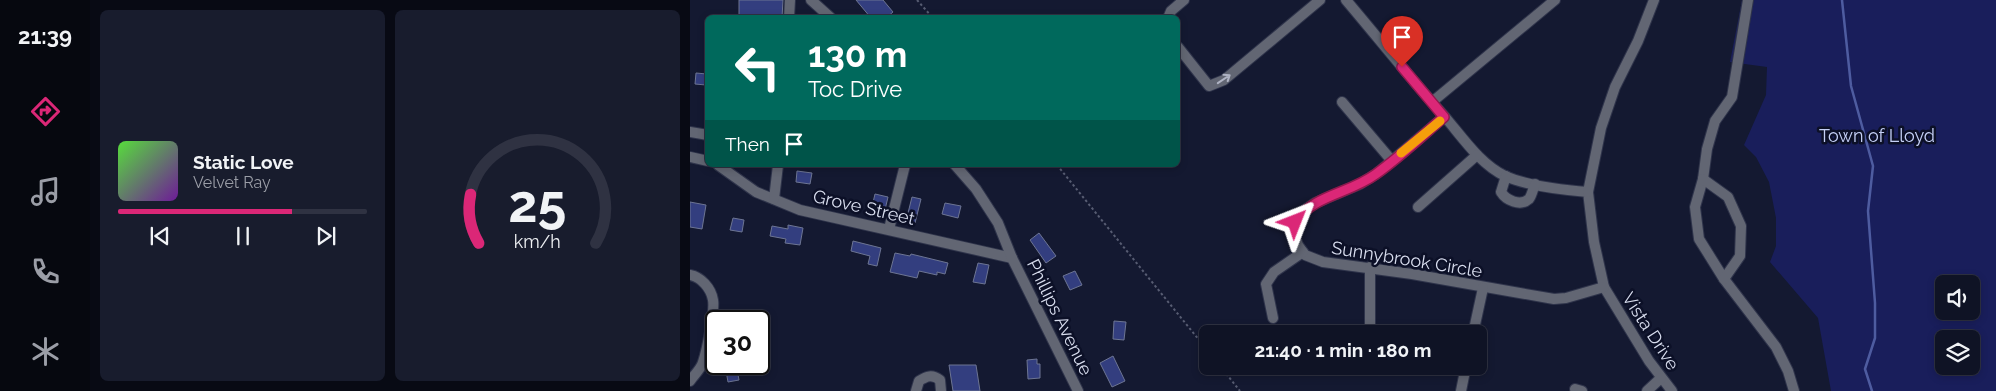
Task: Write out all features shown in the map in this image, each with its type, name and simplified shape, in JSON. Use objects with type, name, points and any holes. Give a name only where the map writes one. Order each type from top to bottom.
[{"type":"street","points":[[789,15],[790,0]]},
{"type":"street","points":[[810,0],[828,15]]},
{"type":"street","points":[[1169,15],[1171,11],[1184,0]]},
{"type":"street","points":[[1180,50],[1210,86],[1216,85],[1320,0]]},
{"type":"street","points":[[1346,0],[1444,117],[1488,166],[1506,176],[1535,184],[1568,191],[1588,192]]},
{"type":"street","points":[[1432,102],[1555,0]]},
{"type":"street","name":"Vista Drive","points":[[1654,0],[1638,42],[1615,87],[1601,128],[1588,192],[1594,242],[1604,287],[1649,361],[1672,391]]},
{"type":"street","points":[[1748,0],[1732,97],[1715,121],[1707,149],[1703,180],[1694,207],[1699,239],[1724,279],[1776,347],[1788,371],[1794,391]]},
{"type":"street","points":[[1342,102],[1392,161]]},
{"type":"street","points":[[1273,318],[1266,284],[1274,272],[1303,252],[1294,234],[1295,222],[1303,211],[1315,203],[1360,184],[1392,161],[1444,117]]},
{"type":"street","points":[[690,132],[705,134]]},
{"type":"street","points":[[1418,208],[1477,155]]},
{"type":"street","points":[[690,157],[705,160]]},
{"type":"street","name":"Grove Street","points":[[721,167],[756,192],[800,210],[1012,258]]},
{"type":"street","points":[[774,200],[778,167]]},
{"type":"street","points":[[889,229],[904,167]]},
{"type":"street","name":"Phillips Avenue","points":[[957,167],[976,189],[995,217],[1012,258],[1078,391]]},
{"type":"street","points":[[1506,176],[1501,192],[1508,200],[1518,202],[1527,200],[1531,197],[1535,184]]},
{"type":"street","points":[[1703,180],[1728,197],[1741,226],[1740,256],[1724,279]]},
{"type":"street","name":"Sunnybrook Circle","points":[[1303,252],[1323,262],[1370,267],[1554,300],[1604,287]]},
{"type":"street","points":[[1370,267],[1370,325]]},
{"type":"street","points":[[690,275],[695,276],[707,286],[713,300],[709,339],[703,364],[690,381]]},
{"type":"street","points":[[1475,325],[1483,288]]},
{"type":"street","points":[[1461,391],[1464,375]]},
{"type":"street","points":[[916,391],[919,381],[927,376],[934,376],[940,386]]},
{"type":"street","points":[[1648,391],[1661,378]]},
{"type":"path","points":[[917,0],[930,15]]},
{"type":"path","points":[[1059,167],[1199,340]]},
{"type":"path","points":[[1227,375],[1240,391]]},
{"type":"green space","name":"Town of Lloyd","points":[[1742,0],[1996,0],[1996,391],[1831,391],[1818,318],[1770,262],[1776,246],[1776,218],[1769,182],[1756,157],[1744,145],[1766,95],[1767,67],[1730,62]]},
{"type":"building","points":[[739,0],[783,0],[782,15],[739,15]]},
{"type":"building","points":[[856,0],[883,0],[893,12],[890,15],[868,15]]},
{"type":"building","points":[[696,73],[705,74],[705,85],[695,84]]},
{"type":"building","points":[[797,171],[812,173],[810,184],[796,182]]},
{"type":"building","points":[[875,194],[888,197],[884,214],[871,211]]},
{"type":"building","points":[[912,197],[921,199],[915,223],[906,221]]},
{"type":"building","points":[[690,202],[706,205],[702,229],[690,227]]},
{"type":"building","points":[[945,203],[961,206],[958,218],[942,214]]},
{"type":"building","points":[[733,218],[744,220],[742,232],[730,230]]},
{"type":"building","points":[[788,225],[803,228],[800,245],[785,243],[786,239],[770,236],[772,226],[788,229]]},
{"type":"building","points":[[1039,233],[1056,256],[1046,263],[1030,240]]},
{"type":"building","points":[[853,241],[881,248],[877,266],[868,264],[870,256],[851,251]]},
{"type":"building","points":[[895,253],[910,256],[911,254],[948,263],[945,274],[937,272],[937,275],[919,271],[917,278],[890,272]]},
{"type":"building","points":[[978,263],[989,265],[985,284],[973,282]]},
{"type":"building","points":[[1075,271],[1082,285],[1070,290],[1063,276]]},
{"type":"building","points":[[1114,321],[1126,322],[1124,340],[1113,339]]},
{"type":"building","points":[[1113,356],[1125,381],[1112,387],[1100,363]]},
{"type":"building","points":[[1037,359],[1037,364],[1040,364],[1040,378],[1028,379],[1027,360]]},
{"type":"building","points":[[949,365],[976,365],[980,391],[953,391]]},
{"type":"building","points":[[727,375],[738,375],[739,380],[728,382]]},
{"type":"waterway","points":[[1842,0],[1851,86],[1873,166],[1868,211],[1875,303],[1875,338],[1865,369],[1872,391]]},
{"type":"slow traffic","points":[[1401,153],[1440,121]]},
{"type":"route","points":[[1295,222],[1303,211],[1315,203],[1360,184],[1376,174],[1444,117],[1402,67]]}]
